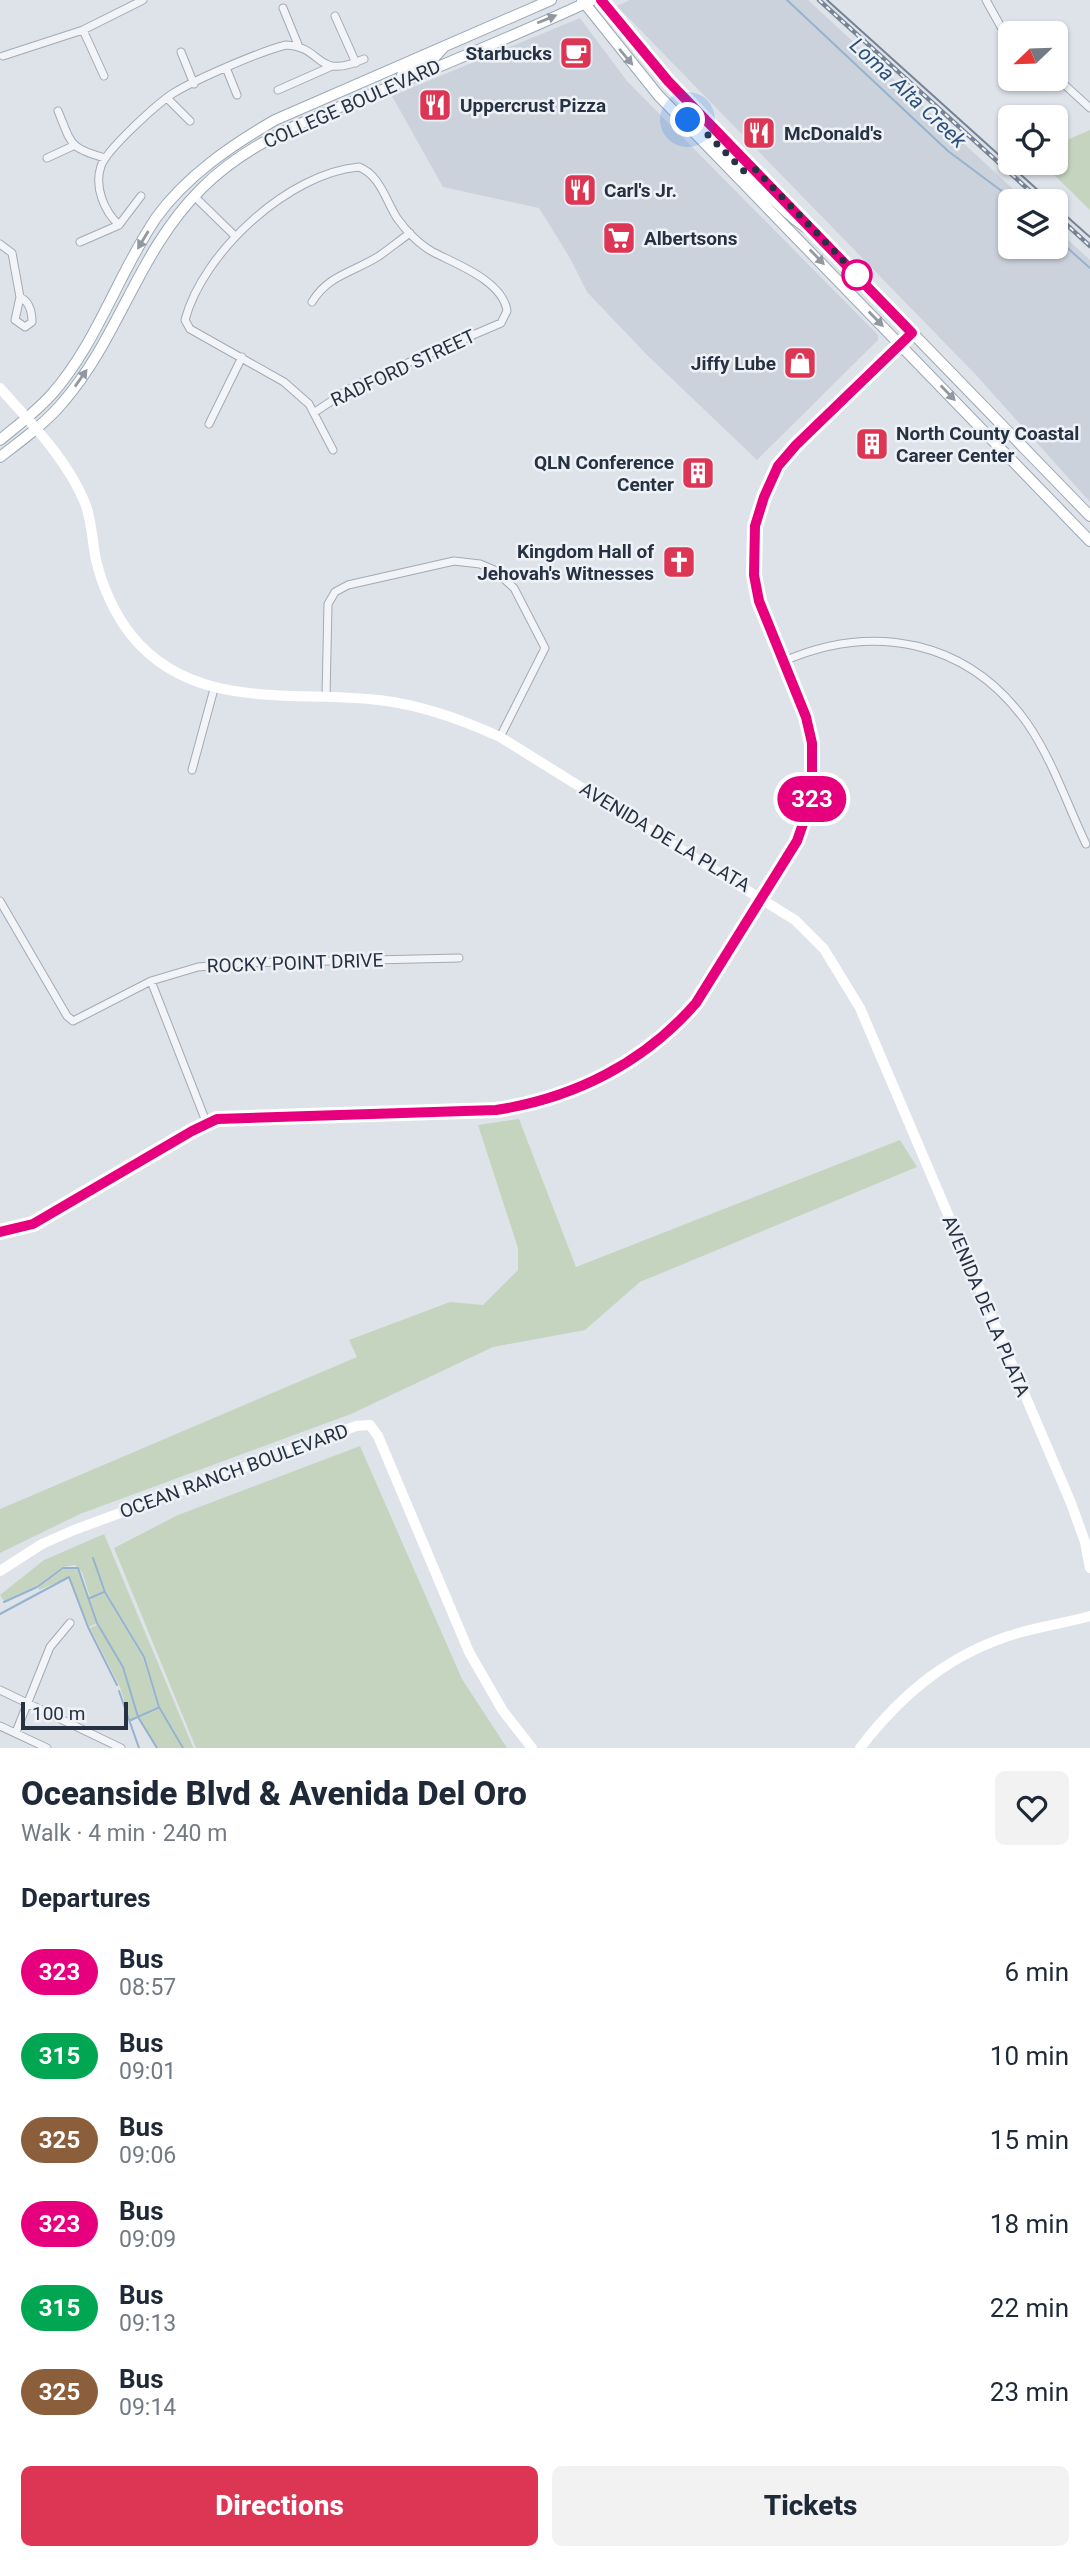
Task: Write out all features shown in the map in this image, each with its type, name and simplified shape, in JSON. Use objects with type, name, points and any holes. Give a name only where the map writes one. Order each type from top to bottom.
[{"type":"main road","name":"COLLEGE BOULEVARD","points":[[0,440],[54,392],[76,359],[157,217],[184,186],[223,155],[275,120],[551,0]]},
{"type":"main road","points":[[600,0],[668,81],[1090,516]]},
{"type":"main road","name":"COLLEGE BOULEVARD","points":[[0,457],[36,429],[64,401],[87,368],[162,233],[194,196],[249,151],[306,120],[399,83],[586,1]]},
{"type":"main road","points":[[586,1],[681,119],[1090,541]]},
{"type":"main road","points":[[399,83],[403,73],[433,59],[445,46]]},
{"type":"main road","points":[[306,120],[325,107],[376,83],[382,72]]},
{"type":"main road","points":[[681,119],[700,127],[744,171],[755,169]]},
{"type":"main road","points":[[194,196],[199,179],[223,155]]},
{"type":"main road","points":[[741,180],[753,183],[792,219],[819,234]]},
{"type":"main road","points":[[162,233],[162,228],[182,200],[184,186]]},
{"type":"street","points":[[3,56],[83,30],[143,0]]},
{"type":"street","points":[[986,0],[998,22]]},
{"type":"street","points":[[283,8],[299,47]]},
{"type":"street","points":[[335,16],[356,63]]},
{"type":"street","points":[[83,30],[104,76]]},
{"type":"street","points":[[119,225],[109,213],[99,188],[99,175],[105,158],[167,98],[277,47],[299,47],[330,67]]},
{"type":"street","points":[[181,51],[194,84]]},
{"type":"street","points":[[278,90],[330,67],[345,68],[364,59]]},
{"type":"street","points":[[227,69],[237,95]]},
{"type":"street","points":[[1068,88],[1090,108]]},
{"type":"street","points":[[167,98],[190,121]]},
{"type":"street","points":[[58,111],[73,146],[78,151],[105,158]]},
{"type":"street","points":[[47,158],[73,146]]},
{"type":"street","points":[[312,302],[320,289],[341,274],[377,257],[410,233],[374,177],[359,167],[345,168],[283,196],[235,236],[220,254],[187,310],[185,320],[190,329],[284,382],[315,412],[333,450]]},
{"type":"street","points":[[80,242],[119,225],[141,196]]},
{"type":"street","points":[[194,196],[235,236]]},
{"type":"street","name":"RADFORD STREET","points":[[315,412],[354,386],[492,327],[505,318],[507,312],[503,298],[471,270],[432,251],[410,233]]},
{"type":"street","points":[[0,244],[12,253],[20,298]]},
{"type":"street","points":[[0,1232],[33,1224],[217,1119],[244,1116],[496,1110],[531,1105],[606,1076],[637,1057],[679,1022],[711,982],[797,841],[806,821],[813,786],[812,743],[806,717],[759,601],[754,575],[755,526],[764,497],[778,466],[796,445],[912,333]]},
{"type":"street","points":[[209,424],[242,357]]},
{"type":"street","name":"AVENIDA DE LA PLATA","points":[[0,388],[36,429],[73,478],[85,504],[98,566],[115,611],[126,628],[156,660],[184,678],[214,689],[417,706],[460,719],[500,737],[763,897],[795,920],[816,941],[860,1008],[1071,1503],[1085,1542],[1090,1568]]},
{"type":"street","points":[[326,697],[328,604],[334,592],[348,585],[454,561],[480,564],[494,570],[514,588],[545,648],[500,737]]},
{"type":"street","points":[[784,661],[844,642],[878,639],[907,643],[948,656],[978,673],[1028,725],[1086,844]]},
{"type":"street","points":[[192,770],[214,689]]},
{"type":"street","name":"ROCKY POINT DRIVE","points":[[0,901],[67,1016],[74,1021],[151,981],[198,967],[242,963],[459,958]]},
{"type":"street","points":[[151,981],[207,1124]]},
{"type":"street","name":"OCEAN RANCH BOULEVARD","points":[[0,1571],[42,1544],[74,1530],[356,1426],[370,1424],[378,1436],[473,1660],[502,1711],[532,1748]]},
{"type":"street","points":[[860,1748],[889,1711],[922,1681],[949,1662],[1020,1633],[1090,1616]]},
{"type":"street","points":[[16,1732],[50,1647],[70,1623]]},
{"type":"street","points":[[0,1690],[121,1748]]},
{"type":"street","points":[[0,1726],[47,1748]]},
{"type":"shaded area","points":[[630,0],[808,0],[1013,189],[998,189],[998,259],[1068,259],[1068,240],[1090,260],[1090,502],[976,375],[617,6]]},
{"type":"shaded area","points":[[580,18],[627,81],[878,335],[878,340],[757,460],[647,355],[587,292],[570,258],[539,208],[443,187],[392,96]]},
{"type":"green space","points":[[1090,130],[1090,210],[1054,175],[1068,175],[1068,139]]},
{"type":"green space","points":[[519,1119],[576,1267],[900,1140],[917,1167],[640,1282],[585,1330],[493,1347],[351,1414],[80,1514],[0,1553],[0,1509],[357,1357],[349,1340],[450,1302],[483,1305],[518,1270],[518,1248],[478,1125]]},
{"type":"green space","points":[[360,1446],[462,1679],[507,1748],[196,1748],[114,1548],[178,1515]]},
{"type":"green space","points":[[104,1534],[193,1748],[184,1748],[160,1707],[145,1657],[106,1591],[93,1557],[104,1591],[90,1597],[82,1572],[75,1565],[63,1567],[36,1586],[4,1601],[0,1595],[44,1560]]},
{"type":"green space","points":[[74,1567],[80,1572],[97,1623],[89,1627],[69,1577],[39,1590],[38,1587],[64,1569]]},
{"type":"green space","points":[[105,1593],[143,1658],[158,1707],[138,1716],[124,1667],[98,1623],[90,1599]]},
{"type":"green space","points":[[97,1625],[123,1668],[137,1717],[130,1720],[120,1687],[90,1628]]},
{"type":"green space","points":[[159,1709],[182,1748],[158,1748],[139,1718]]},
{"type":"waterway","name":"Loma Alta Creek","points":[[787,0],[948,151],[999,189]]},
{"type":"waterway","name":"Loma Alta Creek","points":[[1068,249],[1090,268]]},
{"type":"waterway","points":[[93,1558],[105,1592],[144,1657],[159,1707],[183,1748]]},
{"type":"waterway","points":[[4,1602],[37,1587],[63,1568],[78,1568],[97,1623],[123,1667],[138,1717],[157,1748]]},
{"type":"waterway","points":[[0,1614],[69,1577],[88,1627],[117,1685]]},
{"type":"waterway","points":[[90,1598],[104,1592]]},
{"type":"waterway","points":[[119,1691],[139,1748]]},
{"type":"waterway","points":[[131,1720],[158,1708]]},
{"type":"tram line","points":[[827,0],[1037,189]]},
{"type":"tram line","points":[[1068,218],[1090,237]]},
{"type":"railway","points":[[819,0],[1028,189]]},
{"type":"railway","points":[[1068,226],[1090,246]]},
{"type":"bus line","name":"323","points":[[0,1232],[9,1232],[33,1224],[217,1119],[244,1116],[496,1110],[531,1105],[606,1076],[643,1053],[679,1022],[696,1003],[797,841],[812,798],[812,743],[806,717],[759,601],[754,575],[755,526],[778,466],[796,445],[912,333],[668,81],[601,0]]},
{"type":"place","name":"Starbucks","points":[[576,53]]},
{"type":"place","name":"Uppercrust Pizza","points":[[435,105]]},
{"type":"place","name":"McDonald's","points":[[759,133]]},
{"type":"place","name":"Carl's Jr.","points":[[580,190]]},
{"type":"place","name":"Albertsons","points":[[619,238]]},
{"type":"place","name":"Jiffy Lube","points":[[800,363]]},
{"type":"place","name":"North County Coastal Career Center","points":[[872,444]]},
{"type":"place","name":"QLN Conference Center","points":[[698,473]]},
{"type":"place","name":"Kingdom Hall of Jehovah's Witnesses","points":[[679,562]]},
{"type":"route","points":[[688,120],[700,127],[741,169],[747,172],[755,169],[865,283],[857,275]]}]
